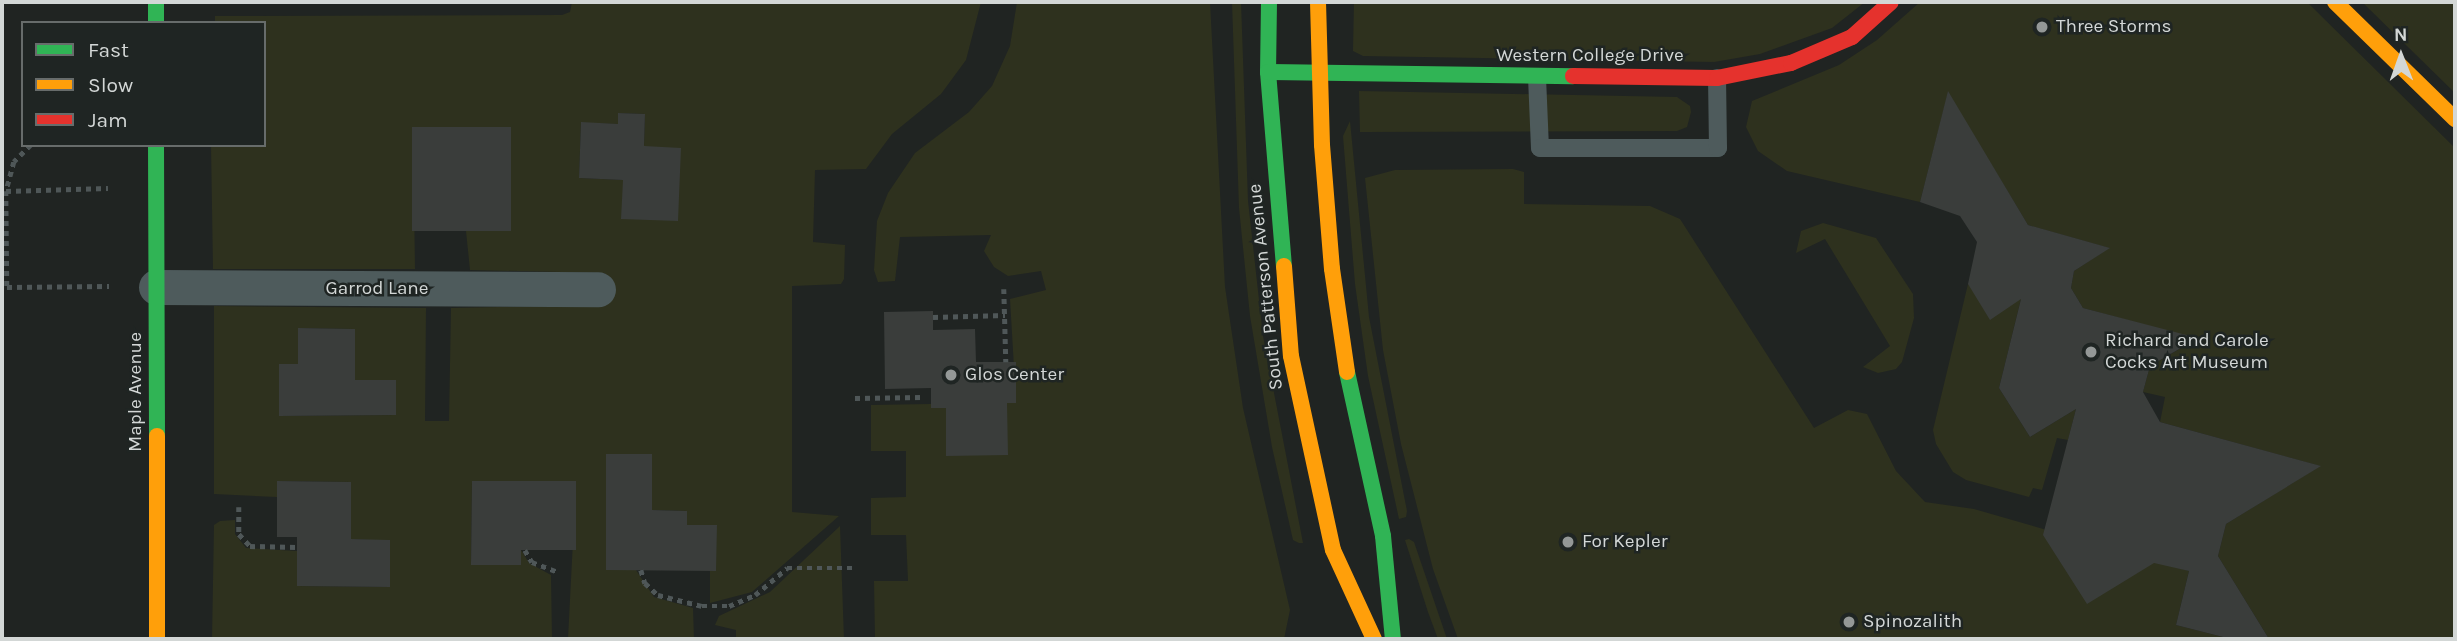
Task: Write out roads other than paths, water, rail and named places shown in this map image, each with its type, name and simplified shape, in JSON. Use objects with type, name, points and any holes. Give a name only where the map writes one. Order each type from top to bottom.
[{"type":"main road","points":[[156,2],[156,21]]},
{"type":"main road","name":"South Patterson Avenue","points":[[1269,2],[1268,72],[1292,356],[1334,550],[1374,639]]},
{"type":"main road","points":[[1318,2],[1319,74],[1332,270],[1349,384],[1383,536],[1393,639]]},
{"type":"main road","name":"Western College Drive","points":[[1268,72],[1717,78],[1791,63],[1852,37],[1891,2]]},
{"type":"main road","points":[[2335,2],[2455,119]]},
{"type":"main road","name":"Maple Avenue","points":[[156,147],[157,639]]},
{"type":"street","name":"Garrod Lane","points":[[156,287],[598,289]]},
{"type":"lane","points":[[1537,77],[1540,148],[1718,148],[1717,78]]},
{"type":"place","name":"Three Storms","points":[[2042,27]]},
{"type":"place","name":"Richard and Carole Cocks Art Museum","points":[[2091,352]]},
{"type":"place","name":"Glos Center","points":[[951,375]]},
{"type":"place","name":"For Kepler","points":[[1568,542]]},
{"type":"place","name":"Spinozalith","points":[[1849,622]]}]
